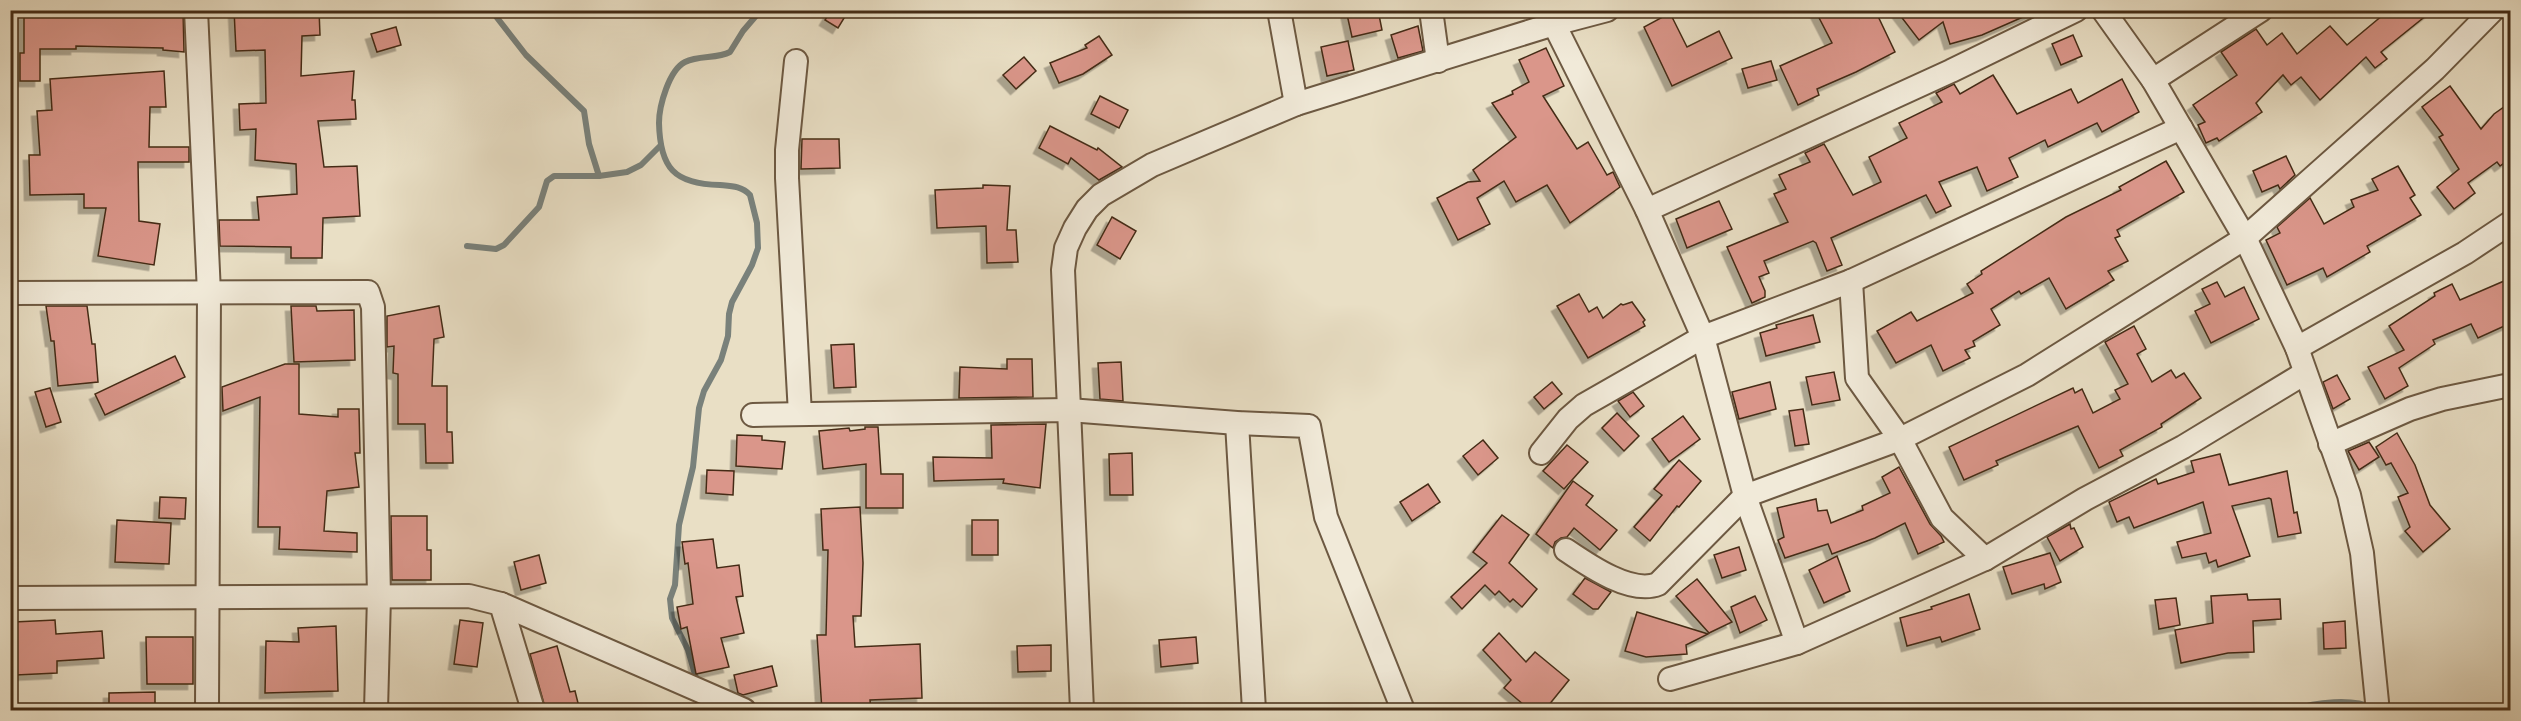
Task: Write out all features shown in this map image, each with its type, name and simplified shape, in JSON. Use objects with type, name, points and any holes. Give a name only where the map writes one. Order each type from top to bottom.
[{"type":"street","points":[[196,10],[208,293],[207,711]]},
{"type":"street","points":[[1279,10],[1296,104]]},
{"type":"street","points":[[1431,10],[1438,61]]},
{"type":"street","points":[[1082,711],[1063,270],[1066,248],[1087,209],[1101,195],[1152,165],[1296,104],[1554,24],[1607,10]]},
{"type":"street","points":[[1647,210],[1951,71],[2076,10]]},
{"type":"street","points":[[2103,10],[2154,80],[2245,237],[2297,348],[2349,495],[2362,554],[2377,706]]},
{"type":"street","points":[[2154,80],[2260,10]]},
{"type":"street","points":[[1566,550],[1613,578],[1650,587],[1663,580],[1745,496],[1900,439],[2027,375],[2245,237],[2435,69],[2493,10]]},
{"type":"street","points":[[1554,24],[1647,210],[1703,337],[1745,496],[1797,643]]},
{"type":"street","points":[[796,61],[787,150],[787,178],[800,414]]},
{"type":"street","points":[[1541,453],[1568,419],[1584,405],[1703,337],[1851,281],[2181,128]]},
{"type":"street","points":[[2297,348],[2465,253],[2511,223]]},
{"type":"street","points":[[1851,281],[1857,378],[1900,439],[1942,518],[1985,559]]},
{"type":"street","points":[[10,293],[368,292],[373,307],[379,596],[376,711]]},
{"type":"street","points":[[1670,679],[1797,643],[1985,559],[2085,499],[2183,447],[2305,373]]},
{"type":"street","points":[[2330,444],[2410,409],[2442,399],[2511,385]]},
{"type":"street","points":[[753,415],[1069,410],[1309,426],[1326,517],[1402,711]]},
{"type":"street","points":[[1237,423],[1254,711]]},
{"type":"street","points":[[10,598],[469,596],[501,604],[744,711]]},
{"type":"street","points":[[501,604],[533,711]]},
{"type":"building","points":[[83,10],[183,10],[184,52],[163,50],[163,48],[76,46],[76,49],[40,49],[40,81],[20,81],[20,53],[24,53],[24,14],[83,14]]},
{"type":"building","points":[[234,10],[319,10],[320,35],[302,36],[301,76],[354,71],[352,100],[355,100],[356,119],[318,121],[324,167],[357,166],[360,216],[323,218],[322,258],[291,258],[291,247],[220,246],[219,220],[259,220],[257,197],[297,194],[296,164],[255,160],[256,129],[240,130],[239,104],[266,103],[265,50],[236,51]]},
{"type":"building","points":[[831,10],[849,10],[838,28],[825,20]]},
{"type":"building","points":[[1346,10],[1378,10],[1382,30],[1352,37]]},
{"type":"building","points":[[1815,10],[1875,10],[1895,52],[1817,89],[1819,95],[1798,105],[1780,66],[1832,43]]},
{"type":"building","points":[[1896,10],[2039,10],[1982,35],[1950,44],[1943,22],[1919,40]]},
{"type":"building","points":[[2389,10],[2433,10],[2381,52],[2387,59],[2375,68],[2366,57],[2320,100],[2301,77],[2291,85],[2283,75],[2256,103],[2262,112],[2219,141],[2217,138],[2206,143],[2198,125],[2205,122],[2193,105],[2237,75],[2221,52],[2256,29],[2267,45],[2282,33],[2297,54],[2330,26],[2347,45]]},
{"type":"building","points":[[1670,13],[1687,47],[1719,31],[1732,58],[1672,86],[1644,27]]},
{"type":"building","points":[[1418,26],[1423,51],[1398,58],[1391,35]]},
{"type":"building","points":[[396,27],[401,45],[377,52],[371,34]]},
{"type":"building","points":[[2073,35],[2082,56],[2061,65],[2052,44]]},
{"type":"building","points":[[1099,36],[1112,55],[1083,74],[1059,83],[1050,63],[1087,48],[1085,45]]},
{"type":"building","points":[[1348,41],[1354,70],[1327,76],[1321,47]]},
{"type":"building","points":[[1546,48],[1564,86],[1543,96],[1577,149],[1588,142],[1607,175],[1613,172],[1620,187],[1570,223],[1547,185],[1516,202],[1504,181],[1477,198],[1490,224],[1458,240],[1437,198],[1468,182],[1480,181],[1473,170],[1516,137],[1492,103],[1513,94],[1512,91],[1529,82],[1519,60]]},
{"type":"building","points":[[1024,57],[1036,71],[1016,89],[1003,75]]},
{"type":"building","points":[[1771,61],[1777,80],[1748,88],[1742,69]]},
{"type":"building","points":[[164,71],[166,107],[150,107],[149,147],[189,147],[189,162],[138,162],[139,221],[160,224],[154,265],[98,256],[106,208],[84,208],[84,194],[30,195],[29,155],[40,155],[37,111],[52,110],[50,79]]},
{"type":"building","points":[[1993,75],[2017,114],[2071,89],[2078,103],[2122,79],[2139,112],[2102,132],[2097,123],[2048,147],[2045,140],[2009,158],[2018,177],[1987,191],[1977,167],[1939,182],[1951,206],[1936,213],[1926,195],[1831,238],[1842,265],[1827,271],[1816,243],[1813,241],[1764,261],[1769,273],[1759,277],[1765,297],[1752,303],[1727,247],[1788,222],[1774,194],[1786,189],[1779,175],[1810,162],[1805,153],[1824,144],[1853,195],[1881,182],[1869,157],[1907,138],[1899,123],[1942,102],[1936,93],[1954,84],[1960,94]]},
{"type":"building","points":[[2450,86],[2481,129],[2494,114],[2511,102],[2511,158],[2500,166],[2497,162],[2468,183],[2475,193],[2454,209],[2437,187],[2459,169],[2439,137],[2443,135],[2422,107]]},
{"type":"building","points":[[1100,96],[1128,110],[1119,128],[1091,114]]},
{"type":"building","points":[[1050,126],[1097,150],[1098,148],[1122,167],[1099,180],[1071,158],[1068,164],[1039,148]]},
{"type":"building","points":[[802,139],[839,139],[840,168],[801,169]]},
{"type":"building","points":[[2286,156],[2295,175],[2280,189],[2278,185],[2262,192],[2253,171]]},
{"type":"building","points":[[2166,161],[2184,192],[2117,230],[2120,236],[2115,238],[2128,261],[2108,271],[2114,280],[2066,309],[2049,278],[2021,294],[2019,291],[1991,309],[2000,325],[1973,341],[1975,346],[1965,350],[1970,358],[1943,371],[1931,345],[1896,363],[1877,331],[1911,312],[1917,321],[1973,293],[1967,284],[1982,274],[1981,271],[2066,217],[2121,190],[2119,187]]},
{"type":"building","points":[[2398,166],[2415,195],[2410,198],[2421,215],[2367,246],[2370,252],[2327,277],[2323,268],[2287,285],[2266,240],[2280,233],[2277,227],[2310,198],[2324,224],[2354,207],[2351,200],[2378,190],[2372,179]]},
{"type":"building","points":[[983,185],[1010,186],[1007,230],[1016,230],[1018,262],[987,263],[986,226],[937,228],[935,190],[983,188]]},
{"type":"building","points":[[1719,201],[1732,229],[1687,248],[1676,219]]},
{"type":"building","points":[[1112,217],[1136,231],[1120,259],[1097,245]]},
{"type":"building","points":[[2511,278],[2511,323],[2478,338],[2471,324],[2433,340],[2435,344],[2399,368],[2408,386],[2385,399],[2368,367],[2404,350],[2389,326],[2435,296],[2434,293],[2452,284],[2460,300]]},
{"type":"building","points":[[2217,282],[2225,297],[2244,287],[2259,319],[2211,343],[2195,311],[2210,304],[2202,289]]},
{"type":"building","points":[[1579,294],[1589,312],[1597,307],[1603,318],[1621,304],[1632,302],[1645,320],[1643,322],[1645,326],[1588,358],[1557,306]]},
{"type":"building","points":[[46,306],[87,306],[92,344],[95,344],[98,382],[58,386],[54,341],[51,341]]},
{"type":"building","points":[[291,306],[316,306],[317,311],[354,310],[355,360],[294,362]]},
{"type":"building","points":[[439,306],[444,337],[434,339],[432,386],[447,386],[447,432],[452,432],[453,463],[426,463],[425,424],[398,424],[398,374],[393,373],[394,346],[387,347],[387,316]]},
{"type":"building","points":[[1813,315],[1820,342],[1766,356],[1760,333],[1777,328],[1776,325]]},
{"type":"building","points":[[2134,326],[2146,349],[2137,354],[2152,382],[2171,370],[2176,378],[2184,373],[2201,398],[2161,424],[2162,427],[2120,450],[2123,456],[2099,468],[2078,426],[1996,461],[1998,465],[1964,480],[1949,447],[2073,388],[2075,393],[2082,389],[2093,413],[2120,399],[2115,390],[2128,384],[2105,342]]},
{"type":"building","points":[[854,344],[856,387],[834,388],[831,345]]},
{"type":"building","points":[[175,356],[185,377],[105,415],[95,394]]},
{"type":"building","points":[[1007,359],[1032,359],[1033,397],[959,398],[960,367],[1007,369]]},
{"type":"building","points":[[1121,362],[1123,401],[1100,399],[1098,363]]},
{"type":"building","points":[[285,364],[299,364],[299,414],[338,417],[338,409],[359,409],[360,453],[355,453],[359,487],[327,491],[324,531],[357,533],[357,552],[279,549],[280,527],[258,527],[260,397],[223,411],[222,387]]},
{"type":"building","points":[[1834,372],[1840,400],[1812,405],[1806,377]]},
{"type":"building","points":[[2337,375],[2350,399],[2333,409],[2323,382]]},
{"type":"building","points":[[1552,382],[1562,394],[1544,409],[1534,397]]},
{"type":"building","points":[[1770,382],[1776,409],[1739,419],[1732,392]]},
{"type":"building","points":[[50,388],[61,422],[46,427],[35,392]]},
{"type":"building","points":[[1633,392],[1644,406],[1630,417],[1618,401]]},
{"type":"building","points":[[1803,409],[1809,444],[1795,446],[1789,411]]},
{"type":"building","points":[[1617,413],[1639,436],[1624,451],[1602,428]]},
{"type":"building","points":[[1683,416],[1700,439],[1669,462],[1652,439]]},
{"type":"building","points":[[1046,424],[1040,488],[1003,483],[1004,479],[934,481],[933,457],[992,458],[991,425]]},
{"type":"building","points":[[865,427],[878,427],[881,474],[903,474],[903,508],[866,508],[866,464],[823,469],[819,431],[849,428],[850,431],[865,429]]},
{"type":"building","points":[[2397,433],[2415,465],[2430,505],[2450,529],[2423,552],[2405,531],[2410,527],[2398,497],[2408,493],[2391,463],[2386,465],[2376,447]]},
{"type":"building","points":[[737,435],[762,436],[762,440],[785,442],[782,469],[736,466]]},
{"type":"building","points":[[1483,440],[1498,458],[1478,475],[1463,456]]},
{"type":"building","points":[[2369,442],[2379,457],[2359,470],[2348,451]]},
{"type":"building","points":[[1567,445],[1588,462],[1564,489],[1543,471]]},
{"type":"building","points":[[1132,453],[1133,495],[1110,495],[1109,454]]},
{"type":"building","points":[[2220,454],[2229,485],[2287,471],[2294,513],[2297,512],[2301,533],[2278,537],[2269,498],[2232,506],[2250,556],[2218,567],[2216,560],[2209,563],[2206,553],[2182,558],[2177,542],[2211,533],[2203,502],[2134,528],[2129,517],[2117,522],[2109,502],[2156,479],[2158,484],[2194,472],[2191,461]]},
{"type":"building","points":[[1679,460],[1701,481],[1679,507],[1677,506],[1650,541],[1634,527],[1662,495],[1654,489]]},
{"type":"building","points":[[1899,467],[1930,524],[1944,542],[1918,554],[1905,523],[1875,538],[1832,554],[1828,544],[1785,558],[1778,540],[1784,537],[1777,508],[1816,499],[1818,511],[1827,510],[1831,523],[1863,510],[1862,506],[1890,493],[1882,477]]},
{"type":"building","points":[[707,470],[734,471],[733,495],[706,493]]},
{"type":"building","points":[[1573,481],[1593,496],[1586,505],[1617,530],[1600,550],[1574,528],[1567,537],[1555,542],[1553,548],[1536,534]]},
{"type":"building","points":[[1428,484],[1440,502],[1412,521],[1400,502]]},
{"type":"building","points":[[160,497],[186,498],[185,519],[159,518]]},
{"type":"building","points":[[860,507],[863,563],[861,616],[853,616],[855,647],[920,644],[922,698],[870,700],[871,711],[822,711],[817,635],[826,635],[828,550],[823,550],[821,509]]},
{"type":"building","points":[[1502,515],[1529,535],[1509,563],[1537,589],[1522,607],[1513,599],[1510,602],[1499,591],[1495,595],[1485,585],[1462,609],[1451,597],[1487,563],[1473,552]]},
{"type":"building","points":[[391,516],[427,516],[427,550],[431,550],[431,580],[392,580]]},
{"type":"building","points":[[117,520],[171,523],[169,564],[115,562]]},
{"type":"building","points":[[972,520],[998,520],[998,555],[972,555]]},
{"type":"building","points":[[2070,524],[2083,547],[2060,561],[2047,537]]},
{"type":"building","points":[[713,539],[717,568],[739,565],[743,596],[736,597],[744,633],[721,638],[729,667],[696,674],[687,627],[681,629],[677,607],[693,604],[688,563],[685,564],[682,542]]},
{"type":"building","points":[[1739,547],[1746,570],[1722,578],[1714,555]]},
{"type":"building","points":[[2050,553],[2061,582],[2045,589],[2044,584],[2012,594],[2003,567]]},
{"type":"building","points":[[539,555],[546,583],[521,590],[514,562]]},
{"type":"building","points":[[1837,556],[1850,591],[1824,603],[1809,570]]},
{"type":"building","points":[[1585,578],[1611,592],[1598,609],[1593,609],[1573,594]]},
{"type":"building","points":[[1697,579],[1732,622],[1709,633],[1676,596]]},
{"type":"building","points":[[1969,594],[1980,629],[1942,642],[1940,637],[1907,646],[1900,618],[1932,609],[1931,607]]},
{"type":"building","points":[[2247,594],[2248,600],[2280,599],[2281,619],[2253,621],[2254,652],[2228,653],[2181,663],[2175,630],[2213,623],[2211,596]]},
{"type":"building","points":[[1755,596],[1767,620],[1740,633],[1731,607]]},
{"type":"building","points":[[2176,598],[2180,625],[2159,629],[2155,600]]},
{"type":"building","points":[[1637,612],[1708,634],[1686,645],[1687,654],[1646,657],[1625,651]]},
{"type":"building","points":[[55,620],[56,634],[102,631],[104,658],[57,661],[57,673],[16,675],[14,622]]},
{"type":"building","points":[[460,620],[483,623],[477,667],[454,664]]},
{"type":"building","points":[[2345,621],[2346,648],[2324,649],[2323,623]]},
{"type":"building","points":[[336,626],[338,691],[265,693],[266,641],[299,642],[298,628]]},
{"type":"building","points":[[1499,633],[1526,662],[1535,652],[1569,680],[1544,711],[1531,711],[1504,688],[1511,680],[1483,650]]},
{"type":"building","points":[[146,637],[193,637],[193,684],[147,684]]},
{"type":"building","points":[[1196,637],[1198,663],[1161,667],[1159,640]]},
{"type":"building","points":[[1051,645],[1051,671],[1018,672],[1017,646]]},
{"type":"building","points":[[557,646],[570,692],[575,691],[580,711],[546,711],[530,654]]},
{"type":"building","points":[[772,666],[777,686],[743,695],[738,693],[734,675]]},
{"type":"building","points":[[155,692],[155,711],[109,711],[109,693]]},
{"type":"waterway","points":[[491,10],[526,55],[584,111],[589,144],[599,176]]},
{"type":"waterway","points":[[696,678],[688,650],[672,618],[670,599],[675,585],[679,525],[693,467],[699,408],[704,391],[721,360],[728,336],[732,302],[752,265],[758,248],[757,223],[750,195],[740,188],[691,181],[681,177],[673,170],[662,152],[659,116],[666,89],[679,66],[696,58],[719,56],[730,52],[743,31],[761,10]]},
{"type":"waterway","points":[[467,246],[496,249],[504,245],[539,207],[547,181],[554,176],[599,176],[627,172],[641,165],[660,146]]},
{"type":"waterway","points":[[2295,710],[2334,702],[2355,703],[2372,708]]}]
